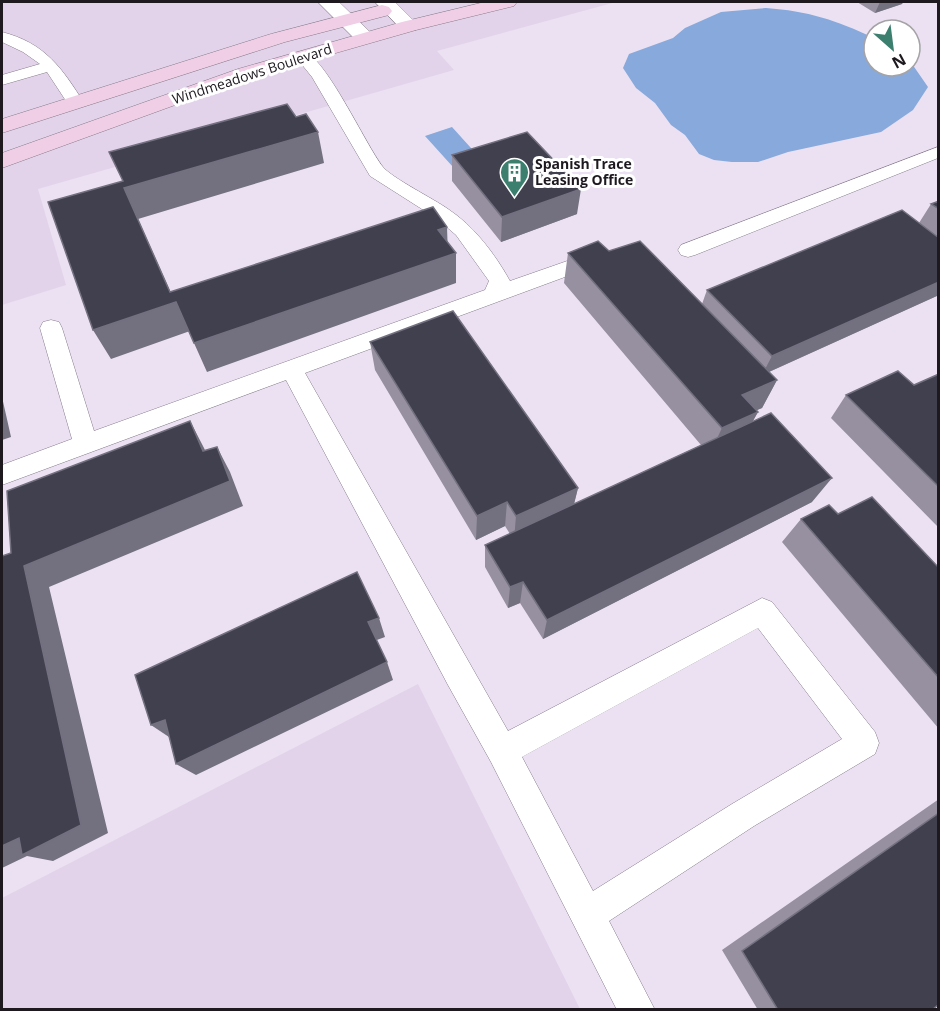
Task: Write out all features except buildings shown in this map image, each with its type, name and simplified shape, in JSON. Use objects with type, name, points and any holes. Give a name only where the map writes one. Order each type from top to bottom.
[{"type":"street","points":[[328,2],[365,38]]},
{"type":"street","name":"Windmeadows Boulevard","points":[[2,161],[245,73],[365,38],[507,2]]},
{"type":"street","points":[[396,4],[410,26]]},
{"type":"street","name":"Windmeadows Boulevard","points":[[2,126],[278,38],[347,20],[396,4]]},
{"type":"street","points":[[76,103],[90,128]]},
{"type":"lane","points":[[2,38],[44,57],[76,103]]},
{"type":"lane","points":[[303,56],[319,75],[377,172],[443,214],[463,230],[500,281],[493,295]]},
{"type":"lane","points":[[2,80],[52,66]]},
{"type":"lane","points":[[688,250],[939,152]]},
{"type":"lane","points":[[2,475],[593,259]]},
{"type":"lane","points":[[51,327],[86,445]]},
{"type":"lane","points":[[291,369],[502,752],[637,1010]]},
{"type":"lane","points":[[502,752],[762,611],[864,742],[743,815],[587,915]]},
{"type":"shaded area","points":[[2,2],[616,2],[437,51],[454,70],[38,189],[66,285],[2,305]]},
{"type":"shaded area","points":[[418,684],[580,1009],[2,1009],[2,898]]},
{"type":"water","points":[[766,8],[795,11],[847,26],[862,33],[862,78],[922,78],[928,87],[913,110],[881,132],[788,152],[758,162],[714,160],[699,154],[685,135],[671,125],[655,103],[636,88],[623,68],[629,54],[673,38],[685,28],[721,12]]},
{"type":"water","points":[[452,127],[480,158],[453,167],[425,136]]},
{"type":"place","name":"Spanish Trace Leasing Office","points":[[514,198]]}]
